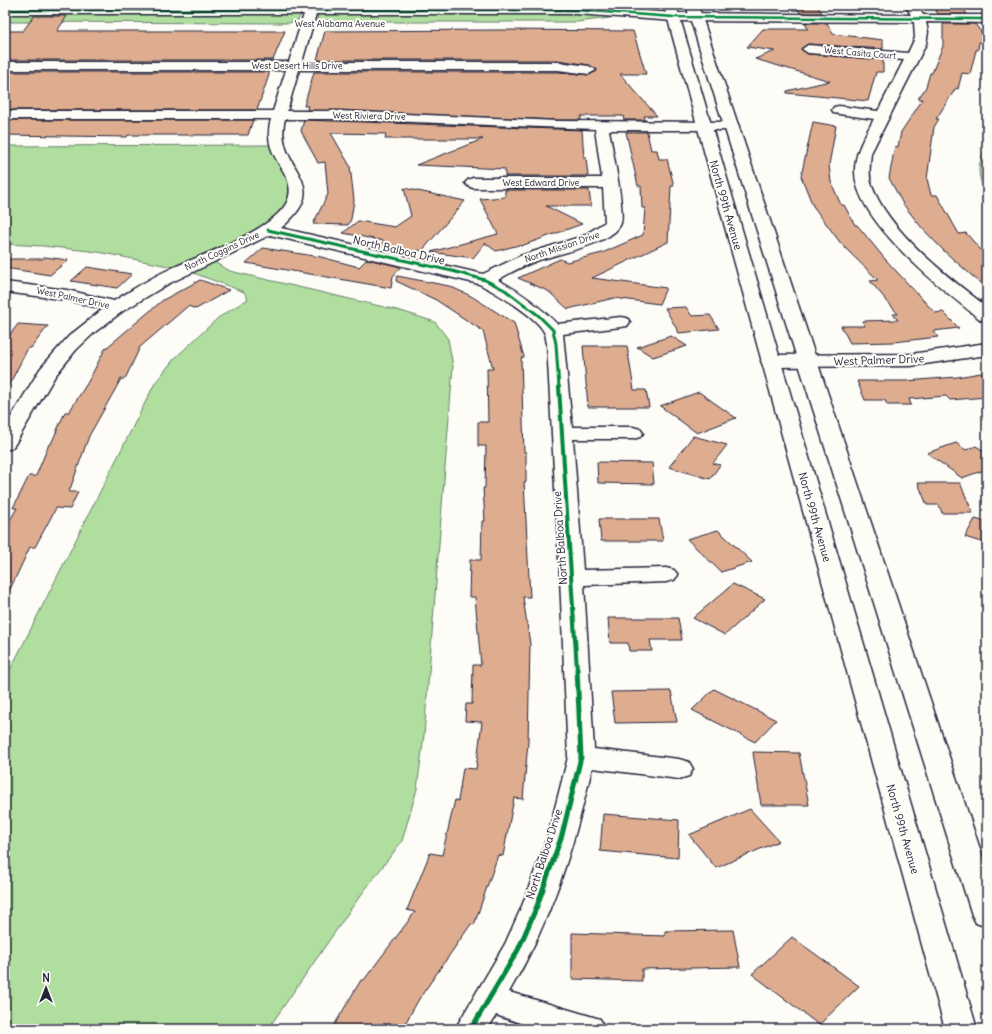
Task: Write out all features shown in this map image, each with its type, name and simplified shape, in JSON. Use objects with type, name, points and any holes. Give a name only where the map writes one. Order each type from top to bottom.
[{"type":"street","points":[[692,5],[987,915]]},
{"type":"street","points":[[776,5],[782,17]]},
{"type":"street","name":"West Alabama Avenue","points":[[5,10],[309,17],[576,10],[672,11],[696,17],[782,17],[915,11],[987,19]]},
{"type":"street","name":"West Alabama Avenue","points":[[591,24],[618,21],[659,20],[672,11]]},
{"type":"street","name":"North 99th Avenue","points":[[672,11],[960,1029]]},
{"type":"street","points":[[915,11],[922,37],[919,47],[912,57],[864,153],[862,166],[864,186],[871,201],[881,215],[918,257],[987,316]]},
{"type":"street","name":"North Coggins Drive","points":[[5,444],[40,385],[63,352],[86,330],[117,307],[176,272],[268,230],[287,214],[294,205],[298,186],[276,145],[275,132],[309,17]]},
{"type":"street","name":"West Casita Court","points":[[808,49],[912,57]]},
{"type":"street","name":"West Desert Hills Drive","points":[[5,66],[558,66],[589,70]]},
{"type":"street","points":[[839,110],[883,116]]},
{"type":"street","name":"West Riviera Drive","points":[[5,115],[381,116],[601,125],[732,126]]},
{"type":"street","name":"North Mission Drive","points":[[485,280],[534,256],[584,242],[603,234],[613,223],[613,203],[601,125]]},
{"type":"street","name":"West Edward Drive","points":[[473,183],[610,183]]},
{"type":"street","name":"North Balboa Drive","points":[[268,230],[452,271],[485,280],[523,301],[553,330],[556,344],[572,578],[581,757],[562,836],[537,906],[518,950],[471,1029]]},
{"type":"street","name":"West Palmer Drive","points":[[5,287],[67,295],[117,307]]},
{"type":"street","points":[[553,330],[621,322]]},
{"type":"street","name":"West Palmer Drive","points":[[770,361],[807,362],[911,360],[987,349]]},
{"type":"street","points":[[562,433],[633,433]]},
{"type":"street","name":"North Balboa Drive","points":[[572,578],[666,575]]},
{"type":"street","points":[[581,757],[679,769]]},
{"type":"street","points":[[489,999],[546,1018],[589,1029]]},
{"type":"green space","points":[[5,12],[301,14],[298,20],[289,23],[5,22]]},
{"type":"green space","points":[[581,12],[609,16],[610,18],[577,22],[325,22],[317,20],[318,15],[321,13]]},
{"type":"green space","points":[[987,144],[987,194],[979,175],[979,169]]},
{"type":"green space","points":[[276,145],[293,175],[287,214],[207,258],[230,271],[401,311],[435,322],[448,339],[453,366],[424,735],[417,789],[402,841],[355,903],[268,1029],[5,1029],[5,680],[155,383],[174,359],[218,318],[248,299],[244,292],[183,269],[98,252],[43,246],[5,244],[5,146]]},
{"type":"building","points":[[796,5],[817,5],[822,13],[800,13]]},
{"type":"building","points":[[933,5],[961,5],[967,14],[938,14]]},
{"type":"building","points":[[34,16],[67,16],[57,31],[285,31],[273,60],[5,60],[5,31],[23,31]]},
{"type":"building","points":[[805,23],[827,23],[833,34],[883,40],[883,49],[808,44],[801,49],[808,54],[883,60],[883,72],[876,72],[868,101],[787,93],[787,91],[830,81],[755,59],[775,51],[747,47],[763,29],[808,29]]},
{"type":"building","points":[[943,24],[975,24],[987,40],[987,43],[979,42],[978,50],[976,50],[970,74],[962,73],[958,89],[956,88],[936,119],[939,119],[934,127],[927,179],[931,195],[937,195],[959,234],[966,233],[987,257],[987,289],[944,251],[922,228],[903,204],[889,178],[895,146],[898,147],[901,132],[923,99],[918,99],[926,87],[930,73],[932,73],[943,46]]},
{"type":"building","points":[[325,31],[633,31],[646,74],[620,74],[657,116],[644,116],[645,120],[624,120],[623,116],[581,116],[581,120],[557,120],[307,110],[308,106],[304,106],[314,72],[558,72],[589,75],[597,71],[589,65],[558,60],[317,60]]},
{"type":"building","points":[[5,72],[269,72],[269,75],[257,110],[5,110]]},
{"type":"building","points":[[5,120],[253,120],[248,135],[128,135],[127,137],[5,135]]},
{"type":"building","points":[[304,120],[582,130],[584,158],[586,158],[588,176],[505,176],[505,169],[416,165],[483,139],[385,139],[386,134],[331,133],[350,166],[354,200],[351,219],[348,225],[313,224],[328,194],[325,162],[318,163],[301,131]]},
{"type":"building","points":[[813,122],[836,126],[829,165],[831,182],[841,205],[844,205],[855,225],[857,225],[885,259],[935,313],[943,312],[959,328],[933,331],[938,337],[894,342],[850,343],[841,326],[865,326],[862,321],[898,320],[893,314],[898,314],[870,281],[878,280],[842,245],[813,206],[801,176]]},
{"type":"building","points":[[626,132],[647,132],[651,150],[657,150],[659,159],[667,159],[674,186],[671,186],[668,242],[592,278],[666,288],[659,304],[614,298],[568,309],[548,291],[518,278],[560,259],[567,262],[602,253],[643,235],[645,208],[642,208],[641,186],[638,186]]},
{"type":"building","points":[[404,188],[465,201],[422,251],[418,250],[412,256],[377,248],[384,241],[343,233],[358,221],[395,227],[411,216]]},
{"type":"building","points":[[505,190],[589,190],[591,206],[546,206],[582,224],[521,246],[519,245],[496,251],[485,243],[473,258],[431,252],[498,234],[480,199],[505,197]]},
{"type":"building","points":[[263,248],[321,257],[359,267],[367,259],[401,267],[393,276],[391,288],[246,263]]},
{"type":"building","points":[[45,257],[68,260],[50,275],[5,268],[5,259],[42,259]]},
{"type":"building","points":[[87,267],[132,274],[117,288],[71,281]]},
{"type":"building","points":[[397,276],[449,286],[471,296],[514,323],[524,357],[521,358],[524,452],[526,452],[526,482],[524,482],[530,597],[523,597],[530,644],[528,742],[523,799],[514,798],[503,856],[498,855],[474,925],[471,924],[419,999],[402,1029],[332,1029],[361,980],[364,980],[415,912],[407,910],[430,853],[442,855],[455,800],[458,801],[463,768],[476,769],[482,722],[465,721],[466,704],[472,704],[473,665],[481,665],[475,597],[469,597],[470,560],[481,560],[482,521],[485,521],[483,488],[485,488],[486,446],[478,446],[478,422],[488,422],[487,369],[493,369],[483,331],[436,300],[396,281]]},
{"type":"building","points":[[200,280],[229,290],[196,309],[188,306],[140,347],[125,379],[121,379],[89,436],[69,492],[78,492],[70,509],[56,508],[35,547],[30,547],[5,600],[5,529],[17,508],[13,508],[29,476],[36,476],[49,444],[51,444],[65,412],[69,412],[88,382],[105,349],[163,300]]},
{"type":"building","points":[[686,307],[692,316],[710,315],[719,329],[679,333],[665,308]]},
{"type":"building","points":[[18,324],[48,326],[31,348],[28,348],[5,393],[5,341]]},
{"type":"building","points":[[671,336],[687,346],[653,357],[637,347]]},
{"type":"building","points":[[583,346],[627,346],[634,390],[646,390],[649,407],[588,407]]},
{"type":"building","points":[[987,372],[987,397],[950,400],[946,396],[909,399],[911,405],[887,405],[885,400],[865,400],[857,381],[906,381],[957,377]]},
{"type":"building","points":[[699,392],[736,418],[697,433],[660,406]]},
{"type":"building","points":[[693,436],[727,445],[713,463],[720,465],[710,479],[669,467]]},
{"type":"building","points":[[956,443],[966,450],[976,446],[987,453],[987,469],[962,478],[927,453]]},
{"type":"building","points":[[597,462],[652,463],[654,484],[598,483]]},
{"type":"building","points":[[918,483],[960,483],[973,513],[942,513],[939,505],[927,505]]},
{"type":"building","points":[[599,519],[659,519],[663,541],[601,541]]},
{"type":"building","points":[[975,519],[987,522],[987,544],[965,537]]},
{"type":"building","points":[[718,530],[752,562],[721,572],[687,539]]},
{"type":"building","points":[[733,584],[765,599],[725,635],[693,618]]},
{"type":"building","points":[[608,618],[678,618],[682,640],[650,640],[652,651],[629,651],[628,643],[610,643]]},
{"type":"building","points":[[714,689],[776,720],[755,742],[692,710]]},
{"type":"building","points":[[671,691],[677,722],[615,723],[611,692]]},
{"type":"building","points":[[753,752],[799,753],[809,805],[761,805]]},
{"type":"building","points":[[750,809],[779,841],[716,868],[689,835]]},
{"type":"building","points":[[603,814],[679,820],[678,858],[600,851]]},
{"type":"building","points":[[733,930],[740,967],[642,969],[642,981],[572,979],[572,933],[665,936],[665,931]]},
{"type":"building","points":[[792,937],[859,986],[819,1025],[752,974]]},
{"type":"cycle path","points":[[5,10],[576,10],[674,17],[987,19]]},
{"type":"cycle path","points":[[268,230],[452,271],[485,280],[505,290],[538,315],[553,330],[556,344],[572,578],[581,757],[562,835],[537,906],[518,950],[471,1029]]}]
